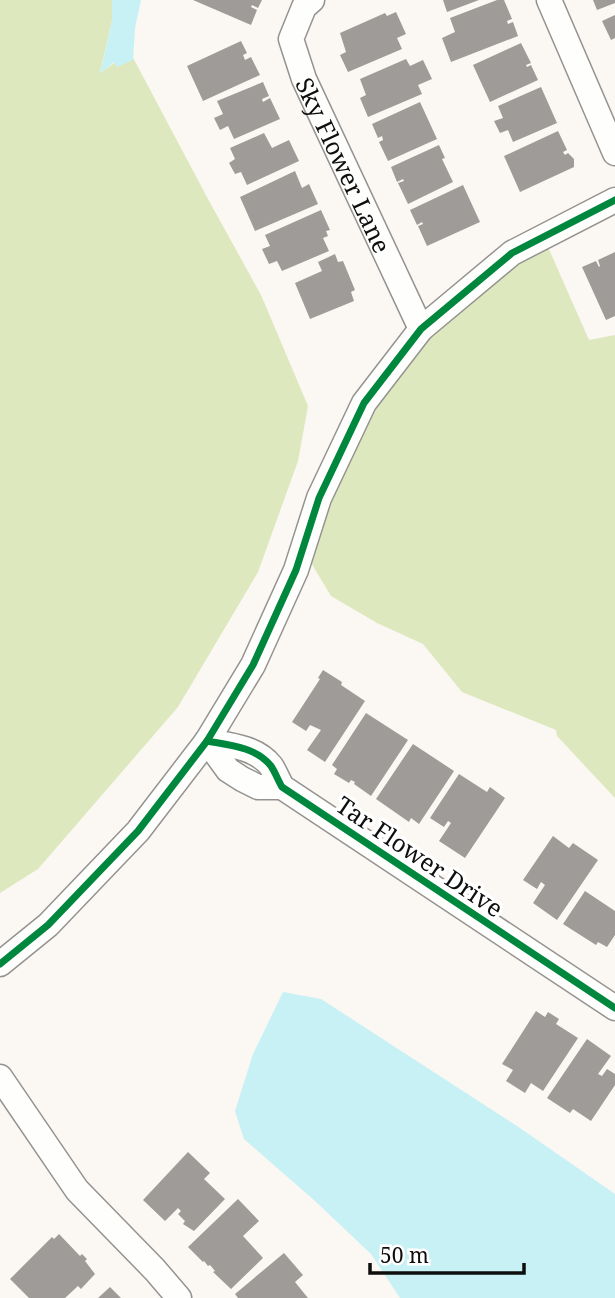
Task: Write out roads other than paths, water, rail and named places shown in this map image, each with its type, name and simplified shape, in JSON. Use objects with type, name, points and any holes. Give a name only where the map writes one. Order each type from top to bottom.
[{"type":"street","name":"Sky Flower Lane","points":[[312,0],[304,7],[291,39],[304,79],[421,329]]},
{"type":"street","points":[[549,0],[615,153]]},
{"type":"street","points":[[0,964],[48,925],[138,831],[207,741],[253,665],[296,570],[319,498],[364,403],[421,329],[512,253],[615,200]]},
{"type":"street","name":"Tar Flower Drive","points":[[207,741],[246,749],[270,766],[282,787],[615,1008]]},
{"type":"street","points":[[0,1077],[77,1190],[179,1298]]},
{"type":"water","points":[[112,0],[141,0],[135,28],[133,60],[117,67],[114,62],[100,74],[112,21]]},
{"type":"water","points":[[283,992],[321,999],[517,1126],[615,1194],[615,1298],[400,1298],[371,1254],[244,1139],[235,1111],[253,1054]]}]
